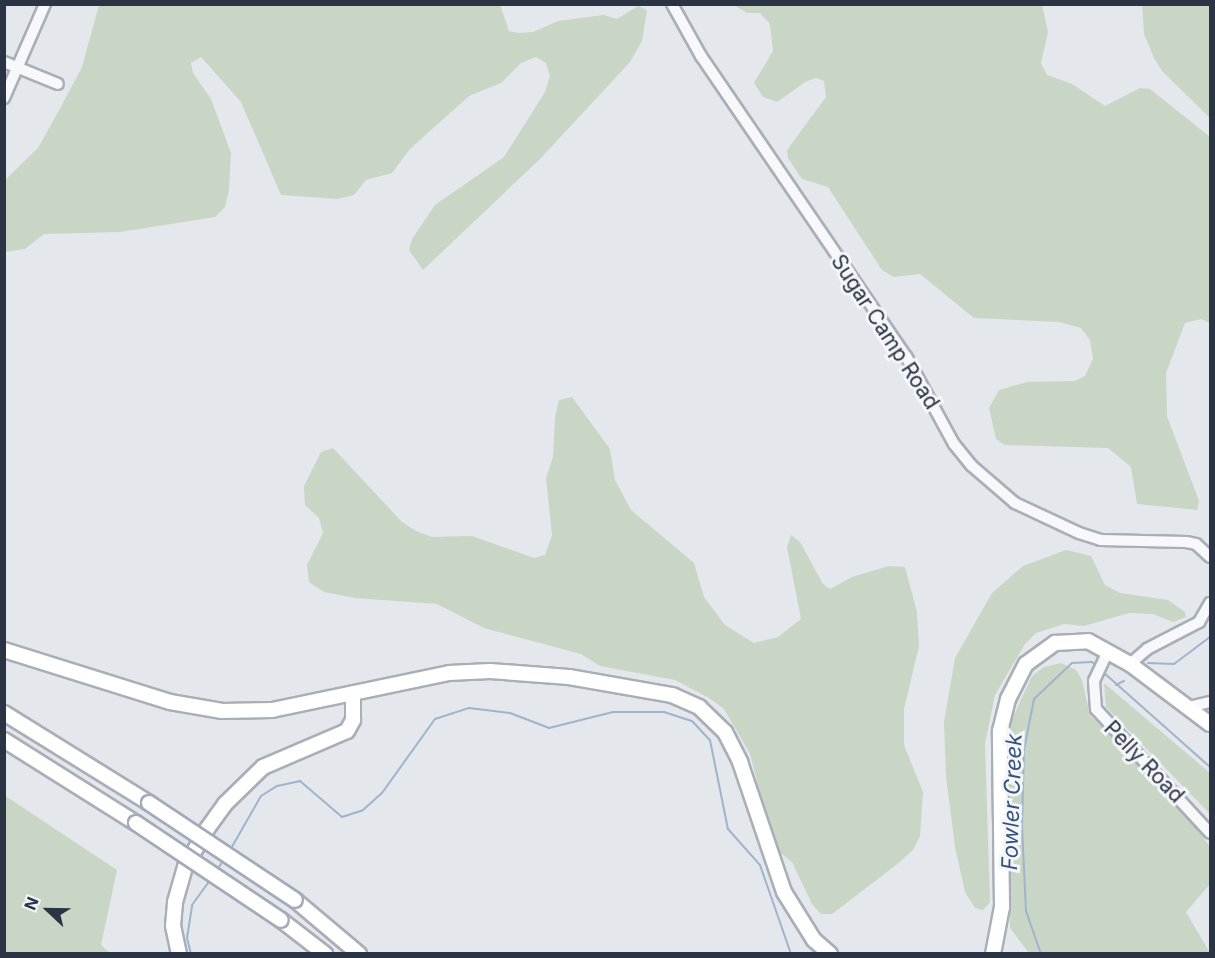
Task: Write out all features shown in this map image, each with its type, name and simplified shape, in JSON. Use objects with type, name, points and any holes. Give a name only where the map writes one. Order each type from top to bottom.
[{"type":"main road","points":[[993,954],[1002,913],[998,750],[1008,699],[1026,664],[1047,647],[1068,640],[1088,641],[1130,664],[1210,724]]},
{"type":"main road","points":[[4,650],[195,708],[272,710],[449,673],[490,671],[659,691],[699,707],[721,727],[732,744],[779,881],[806,929],[830,954]]},
{"type":"main road","points":[[179,954],[173,926],[175,902],[185,867],[207,828],[225,804],[263,767],[347,731],[353,720],[353,694]]},
{"type":"main road","points":[[4,713],[149,803],[295,900],[358,954]]},
{"type":"main road","points":[[4,740],[136,823],[281,920],[325,954]]},
{"type":"street","points":[[4,98],[45,4]]},
{"type":"street","name":"Sugar Camp Road","points":[[672,4],[701,56],[906,356],[954,444],[972,466],[1016,503],[1079,533],[1111,540],[1186,542],[1196,544],[1210,558]]},
{"type":"street","points":[[4,62],[58,84]]},
{"type":"street","points":[[1130,664],[1147,649],[1199,622],[1210,603]]},
{"type":"street","name":"Pelly Road","points":[[1108,651],[1094,681],[1096,709],[1102,719],[1158,773],[1210,833]]},
{"type":"street","points":[[1188,707],[1210,702]]},
{"type":"green space","points":[[99,5],[500,5],[509,31],[518,33],[533,32],[558,21],[604,15],[617,19],[638,6],[647,10],[642,41],[630,62],[541,158],[423,270],[409,250],[412,239],[435,205],[504,157],[545,92],[550,76],[546,63],[536,57],[521,63],[501,83],[469,96],[410,149],[392,173],[366,180],[354,195],[337,199],[281,195],[241,102],[201,57],[191,63],[193,73],[211,99],[231,153],[229,190],[225,207],[215,217],[120,232],[44,234],[25,249],[5,252],[5,180],[38,148],[63,103],[82,67]]},
{"type":"green space","points":[[734,5],[1042,5],[1048,32],[1041,63],[1047,75],[1072,84],[1105,106],[1140,88],[1150,89],[1210,137],[1210,323],[1201,319],[1185,323],[1166,373],[1167,416],[1199,501],[1197,510],[1137,504],[1131,467],[1108,448],[1005,445],[996,439],[989,408],[999,390],[1027,382],[1075,381],[1085,376],[1093,359],[1090,340],[1081,328],[1059,322],[974,318],[920,274],[894,277],[882,270],[828,187],[802,179],[788,158],[787,150],[826,97],[824,81],[816,78],[805,82],[777,102],[763,97],[754,83],[773,51],[770,24],[760,13],[747,13]]},
{"type":"green space","points":[[1142,5],[1210,5],[1210,118],[1162,71],[1154,58],[1144,34]]},
{"type":"green space","points":[[572,397],[610,449],[615,480],[631,510],[694,563],[704,597],[725,625],[754,643],[778,637],[801,619],[787,547],[791,535],[800,542],[823,584],[830,589],[852,577],[889,566],[905,567],[917,612],[919,646],[904,709],[904,745],[923,792],[920,836],[913,850],[832,914],[821,914],[812,904],[792,862],[775,849],[750,754],[724,709],[709,698],[675,680],[600,666],[581,654],[484,628],[437,604],[355,598],[324,592],[309,582],[307,565],[323,533],[319,518],[305,505],[304,486],[321,452],[333,448],[402,522],[416,531],[432,537],[472,536],[534,558],[545,555],[552,535],[546,478],[553,457],[555,418],[559,400]]},
{"type":"green space","points":[[1066,550],[1091,556],[1105,585],[1120,593],[1168,600],[1185,612],[1186,617],[1173,622],[1153,614],[1129,613],[1084,626],[1064,624],[1036,633],[1025,644],[995,695],[985,744],[990,902],[983,910],[975,908],[965,892],[955,847],[946,776],[944,722],[955,658],[992,593],[1023,566]]},
{"type":"green space","points":[[1061,663],[1076,670],[1082,680],[1090,715],[1183,811],[1210,847],[1210,884],[1186,912],[1210,953],[1029,953],[1010,928],[1007,742],[1012,719],[1032,676],[1044,667]]},
{"type":"green space","points":[[1104,683],[1210,773],[1210,814],[1106,707]]},
{"type":"green space","points":[[4,795],[117,870],[101,945],[110,953],[5,953]]},
{"type":"waterway","points":[[1148,663],[1174,664],[1210,637]]},
{"type":"waterway","name":"Fowler Creek","points":[[1041,954],[1026,911],[1022,825],[1024,750],[1034,699],[1072,663],[1092,662],[1097,666]]},
{"type":"waterway","name":"Fowler Creek","points":[[1103,672],[1210,767]]},
{"type":"waterway","name":"Fowler Creek","points":[[1116,685],[1124,681]]},
{"type":"waterway","name":"Fowler Creek","points":[[229,852],[261,796],[277,786],[300,781],[342,817],[363,810],[382,793],[435,719],[469,708],[510,713],[549,728],[613,712],[664,712],[692,721],[710,740],[728,829],[760,865],[791,954]]},
{"type":"waterway","name":"Fowler Creek","points":[[216,872],[224,859]]},
{"type":"waterway","name":"Fowler Creek","points":[[191,954],[187,938],[192,905],[211,879]]}]
